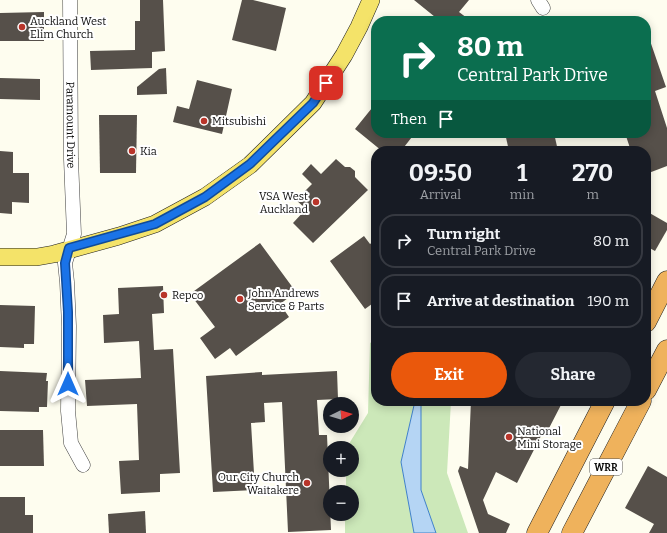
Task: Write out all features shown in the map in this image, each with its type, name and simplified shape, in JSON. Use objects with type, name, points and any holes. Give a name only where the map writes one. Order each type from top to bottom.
[{"type":"highway","points":[[651,312],[667,281]]},
{"type":"highway","points":[[651,380],[667,350]]},
{"type":"highway","name":"WRR","points":[[537,533],[602,406]]},
{"type":"highway","name":"WRR","points":[[572,533],[637,406]]},
{"type":"main road","points":[[0,257],[37,257],[54,254],[69,248],[155,224],[205,197],[250,164],[313,103],[344,55],[371,0]]},
{"type":"street","name":"Paramount Drive","points":[[70,0],[71,159],[74,234],[65,263],[69,326],[68,411],[71,443],[83,465]]},
{"type":"green space","points":[[371,342],[371,406],[414,406],[401,462],[414,533],[345,533],[345,521],[359,521],[359,485],[346,485],[346,477],[359,477],[359,441],[351,441],[356,433],[359,433],[359,428],[368,413]]},
{"type":"green space","points":[[421,406],[451,406],[447,473],[468,533],[436,533],[421,490]]},
{"type":"water","points":[[414,406],[421,406],[421,490],[436,533],[414,533],[401,462]]},
{"type":"building","points":[[140,0],[163,0],[165,51],[152,52],[152,68],[91,70],[90,51],[135,50],[135,21],[140,21]]},
{"type":"building","points":[[242,0],[253,0],[286,8],[276,51],[232,40]]},
{"type":"building","points":[[414,0],[469,0],[459,12],[464,16],[434,16]]},
{"type":"building","name":"Auckland West Elim Church","points":[[44,12],[44,41],[0,41],[0,13]]},
{"type":"building","points":[[651,44],[666,87],[655,91],[667,128],[667,166],[651,172],[651,146],[629,146],[627,138],[651,138]]},
{"type":"building","points":[[166,68],[167,94],[137,95],[137,87],[159,69]]},
{"type":"building","points":[[0,78],[40,79],[40,100],[0,99]]},
{"type":"building","points":[[197,80],[232,89],[222,134],[173,122],[177,106],[189,109]]},
{"type":"building","points":[[371,109],[371,138],[411,138],[405,146],[376,146],[355,129]]},
{"type":"building","points":[[99,115],[137,115],[136,173],[100,173]]},
{"type":"building","points":[[506,138],[555,138],[557,146],[508,146]]},
{"type":"building","points":[[0,151],[13,152],[13,173],[29,173],[29,203],[12,202],[12,214],[0,213]]},
{"type":"building","name":"VSA West Auckland","points":[[336,159],[345,167],[350,167],[355,171],[355,177],[368,190],[313,243],[293,223],[306,209],[296,200],[312,184],[302,174],[311,164],[321,174]]},
{"type":"building","points":[[651,214],[667,223],[667,230],[655,251],[651,249]]},
{"type":"building","points":[[364,236],[371,243],[371,305],[365,309],[330,261]]},
{"type":"building","name":"John Andrews Service & Parts","points":[[260,243],[296,292],[280,304],[289,317],[236,356],[230,348],[215,359],[200,338],[215,327],[190,294]]},
{"type":"building","points":[[163,286],[164,313],[152,314],[154,350],[173,349],[180,473],[160,474],[160,492],[121,494],[119,461],[139,460],[137,404],[87,406],[85,380],[141,378],[139,341],[104,343],[103,315],[119,314],[118,288]]},
{"type":"building","points":[[0,305],[35,306],[34,344],[24,344],[24,348],[0,347]]},
{"type":"building","points":[[0,371],[47,373],[47,407],[39,407],[39,412],[0,411]]},
{"type":"building","points":[[337,371],[338,397],[323,397],[323,400],[317,400],[319,435],[327,435],[327,441],[323,441],[323,477],[329,477],[329,485],[323,485],[323,521],[331,521],[331,530],[288,532],[282,402],[264,403],[265,422],[251,423],[255,490],[213,492],[206,376],[262,372],[262,375]]},
{"type":"building","points":[[471,406],[560,406],[545,436],[542,434],[517,483],[496,472],[483,500],[488,514],[510,524],[506,533],[479,533],[458,471],[460,466],[468,469]]},
{"type":"building","points":[[0,430],[43,430],[44,466],[0,466]]},
{"type":"building","points":[[648,466],[667,477],[667,533],[649,533],[654,524],[625,508]]},
{"type":"building","points":[[0,497],[25,497],[25,515],[33,515],[33,533],[0,533]]},
{"type":"building","points":[[145,511],[146,533],[109,533],[108,514]]},
{"type":"place","name":"Auckland West Elim Church","points":[[22,27]]},
{"type":"place","name":"Mitsubishi","points":[[204,121]]},
{"type":"place","name":"Kia","points":[[132,151]]},
{"type":"place","name":"VSA West Auckland","points":[[316,202]]},
{"type":"place","name":"Repco","points":[[164,295]]},
{"type":"place","name":"John Andrews Service & Parts","points":[[240,299]]},
{"type":"place","name":"National Mini Storage","points":[[509,437]]},
{"type":"place","name":"Our City Church Waitakere","points":[[307,483]]},
{"type":"route","points":[[68,384],[69,326],[65,263],[69,248],[119,236],[155,224],[182,211],[205,197],[250,164],[308,109],[326,83]]}]
